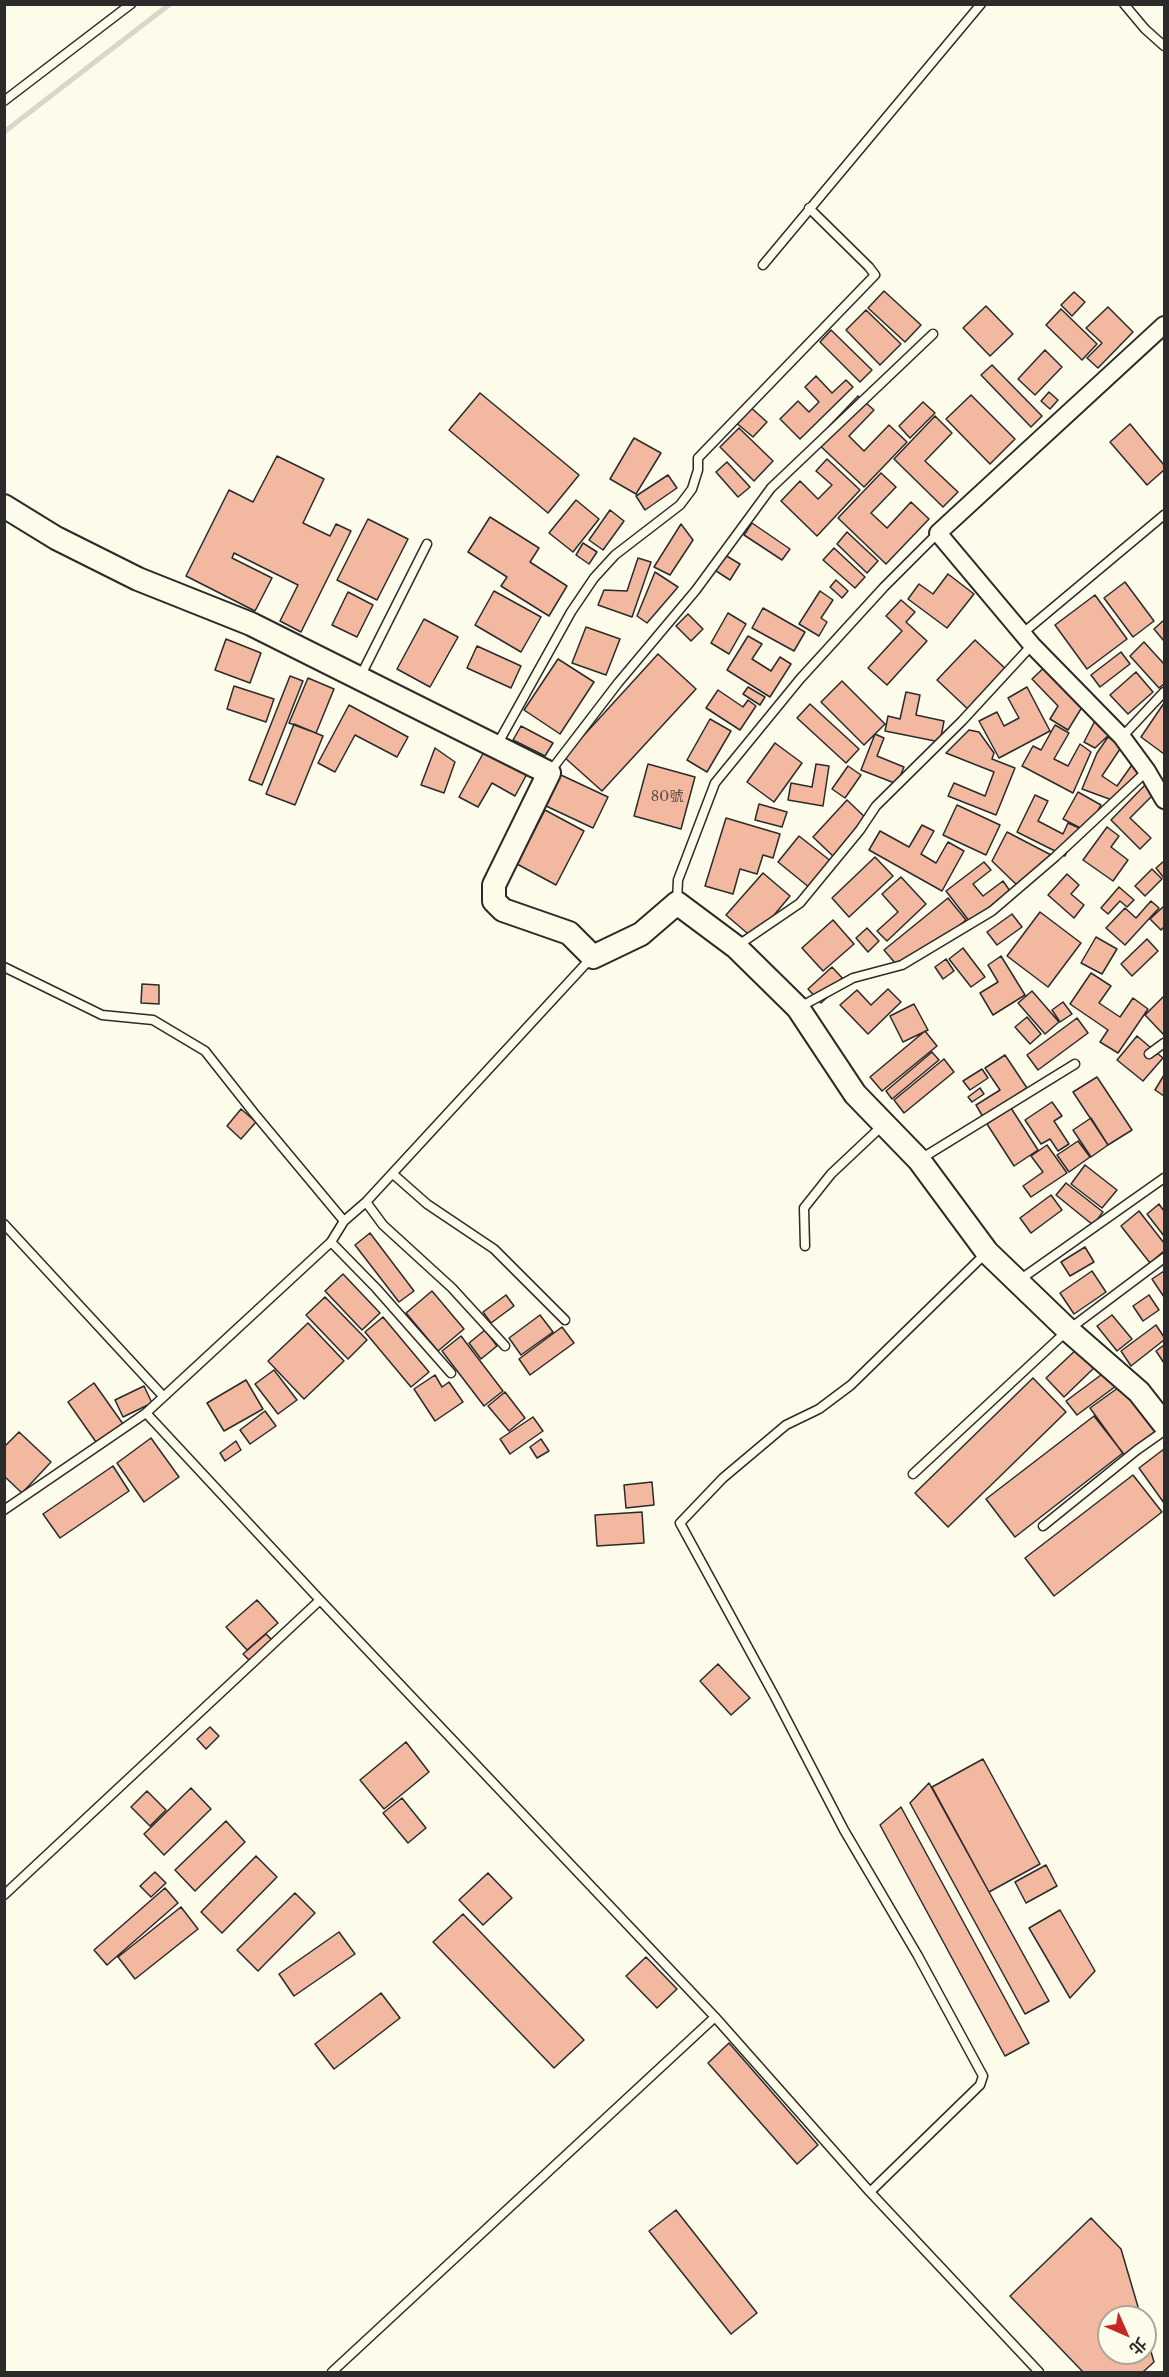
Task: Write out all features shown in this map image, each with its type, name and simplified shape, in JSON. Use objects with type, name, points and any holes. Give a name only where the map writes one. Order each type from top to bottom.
[{"type":"street","points":[[1164,325],[938,533],[1028,639],[1122,737],[1147,771],[1164,800]]},
{"type":"street","points":[[4,506],[56,538],[138,579],[251,624],[549,773],[494,885],[494,901],[503,910],[569,933],[593,957],[641,934],[677,903],[736,947],[798,1008],[855,1094],[919,1160],[987,1252],[1068,1330],[1139,1392],[1164,1424]]},
{"type":"lane","points":[[4,101],[131,4]]},
{"type":"lane","points":[[763,265],[981,4]]},
{"type":"lane","points":[[1124,4],[1145,29],[1164,46]]},
{"type":"lane","points":[[497,746],[571,612],[594,578],[615,555],[680,506],[692,489],[698,458],[875,275],[809,208]]},
{"type":"lane","points":[[549,773],[618,683],[696,590],[771,488],[933,334]]},
{"type":"lane","points":[[736,947],[800,903],[860,830],[876,806],[962,721],[1028,639],[1164,515]]},
{"type":"lane","points":[[677,903],[678,880],[716,783],[800,679],[884,587],[938,533]]},
{"type":"lane","points":[[360,678],[427,544]]},
{"type":"lane","points":[[1122,737],[1164,692]]},
{"type":"lane","points":[[798,1008],[853,978],[902,965],[992,911],[1056,857],[1147,771]]},
{"type":"lane","points":[[4,1510],[146,1413],[331,1242],[344,1221],[366,1203],[593,957]]},
{"type":"lane","points":[[4,967],[102,1015],[153,1020],[205,1051],[344,1221]]},
{"type":"lane","points":[[1149,1054],[1164,1043]]},
{"type":"lane","points":[[919,1160],[1075,1064]]},
{"type":"lane","points":[[805,1246],[804,1208],[831,1174],[884,1124]]},
{"type":"lane","points":[[393,1174],[427,1204],[494,1249],[565,1320]]},
{"type":"lane","points":[[1018,1281],[1164,1178]]},
{"type":"lane","points":[[366,1203],[383,1225],[452,1288],[505,1346]]},
{"type":"lane","points":[[4,1224],[163,1396]]},
{"type":"lane","points":[[331,1242],[376,1288],[451,1373]]},
{"type":"lane","points":[[870,2192],[980,2085],[983,2076],[918,1956],[844,1830],[680,1522],[723,1478],[786,1425],[819,1409],[851,1385],[987,1252]]},
{"type":"lane","points":[[913,1474],[1068,1330],[1164,1258]]},
{"type":"lane","points":[[146,1413],[715,2017],[870,2192],[1039,2373]]},
{"type":"lane","points":[[1043,1526],[1164,1431]]},
{"type":"lane","points":[[4,1895],[320,1600]]},
{"type":"lane","points":[[332,2373],[715,2017]]},
{"type":"building","points":[[884,291],[921,325],[905,342],[868,308]]},
{"type":"building","points":[[1074,292],[1085,302],[1072,316],[1061,305]]},
{"type":"building","points":[[986,306],[1013,334],[990,356],[963,328]]},
{"type":"building","points":[[1108,307],[1133,332],[1098,368],[1087,358],[1102,343],[1086,328]]},
{"type":"building","points":[[1061,309],[1097,344],[1082,360],[1046,325]]},
{"type":"building","points":[[866,310],[901,344],[880,365],[846,330]]},
{"type":"building","points":[[831,330],[872,370],[860,382],[820,342]]},
{"type":"building","points":[[1045,350],[1062,367],[1035,395],[1018,379]]},
{"type":"building","points":[[992,365],[1042,416],[1031,427],[981,375]]},
{"type":"building","points":[[816,376],[832,393],[846,380],[853,387],[800,439],[780,419],[798,401],[809,412],[819,402],[805,387]]},
{"type":"building","points":[[1049,392],[1058,400],[1050,409],[1041,401]]},
{"type":"building","points":[[480,393],[579,475],[548,513],[449,430]]},
{"type":"building","points":[[971,395],[1015,439],[990,464],[946,419]]},
{"type":"building","points":[[858,396],[874,410],[849,436],[864,451],[889,425],[907,442],[864,487],[815,441]]},
{"type":"building","points":[[923,402],[935,413],[910,438],[899,426]]},
{"type":"building","points":[[748,405],[767,422],[753,437],[734,421]]},
{"type":"building","points":[[935,416],[952,433],[925,461],[958,492],[943,507],[894,459]]},
{"type":"building","points":[[1130,424],[1164,465],[1164,470],[1147,485],[1110,442]]},
{"type":"building","points":[[739,428],[773,461],[754,481],[720,447]]},
{"type":"building","points":[[634,438],[661,453],[636,494],[610,479]]},
{"type":"building","points":[[277,456],[324,479],[303,523],[330,536],[336,524],[351,531],[301,632],[280,621],[298,585],[234,553],[232,558],[272,578],[255,611],[186,576],[229,490],[253,502]]},
{"type":"building","points":[[827,459],[860,490],[817,536],[781,501],[800,481],[818,499],[832,485],[816,471]]},
{"type":"building","points":[[727,462],[750,487],[738,497],[716,472]]},
{"type":"building","points":[[881,473],[896,487],[871,513],[887,528],[911,502],[929,519],[886,564],[838,518]]},
{"type":"building","points":[[668,475],[677,488],[645,510],[636,496]]},
{"type":"building","points":[[576,500],[599,519],[573,552],[549,533]]},
{"type":"building","points":[[610,510],[624,521],[603,550],[589,540]]},
{"type":"building","points":[[490,517],[539,548],[530,562],[567,586],[549,616],[501,586],[507,577],[468,552]]},
{"type":"building","points":[[368,519],[408,539],[377,600],[337,580]]},
{"type":"building","points":[[752,523],[790,549],[782,560],[744,535]]},
{"type":"building","points":[[681,524],[693,540],[670,575],[654,567]]},
{"type":"building","points":[[847,532],[878,561],[867,573],[837,544]]},
{"type":"building","points":[[583,543],[597,552],[589,564],[576,555]]},
{"type":"building","points":[[834,548],[865,577],[855,588],[823,560]]},
{"type":"building","points":[[720,552],[740,564],[730,580],[710,567]]},
{"type":"building","points":[[638,558],[651,562],[632,617],[598,605],[604,590],[627,591]]},
{"type":"building","points":[[655,572],[678,587],[647,623],[637,616]]},
{"type":"building","points":[[948,574],[974,594],[947,628],[908,599],[919,584],[933,594]]},
{"type":"building","points":[[836,580],[848,591],[842,598],[830,587]]},
{"type":"building","points":[[1125,582],[1154,621],[1133,637],[1104,598]]},
{"type":"building","points":[[494,591],[541,617],[521,652],[475,625]]},
{"type":"building","points":[[820,591],[833,600],[821,618],[827,622],[819,636],[799,624]]},
{"type":"building","points":[[348,592],[373,605],[357,637],[332,625]]},
{"type":"building","points":[[1095,595],[1127,639],[1087,669],[1055,625]]},
{"type":"building","points":[[901,600],[915,612],[906,622],[927,641],[887,685],[868,668],[902,631],[886,616]]},
{"type":"building","points":[[763,608],[805,632],[794,651],[752,628]]},
{"type":"building","points":[[728,613],[746,624],[729,654],[711,643]]},
{"type":"building","points":[[688,614],[703,629],[691,641],[676,626]]},
{"type":"building","points":[[424,619],[458,637],[430,687],[397,669]]},
{"type":"building","points":[[1164,620],[1164,641],[1154,629]]},
{"type":"building","points":[[586,627],[620,639],[606,675],[572,663]]},
{"type":"building","points":[[748,636],[762,644],[752,659],[771,671],[780,657],[791,664],[770,697],[727,670]]},
{"type":"building","points":[[226,639],[261,653],[250,683],[215,670]]},
{"type":"building","points":[[975,640],[1009,672],[971,712],[937,680]]},
{"type":"building","points":[[1144,642],[1164,664],[1164,684],[1159,688],[1130,656]]},
{"type":"building","points":[[477,646],[521,666],[511,688],[467,668]]},
{"type":"building","points":[[1121,652],[1130,664],[1100,687],[1091,675]]},
{"type":"building","points":[[658,654],[696,689],[602,791],[564,757]]},
{"type":"building","points":[[558,659],[594,682],[560,734],[524,710]]},
{"type":"building","points":[[1051,661],[1087,699],[1068,730],[1050,719],[1058,706],[1032,679]]},
{"type":"building","points":[[1136,672],[1153,692],[1128,714],[1110,695]]},
{"type":"building","points":[[290,676],[303,681],[262,785],[249,780]]},
{"type":"building","points":[[308,678],[334,689],[316,733],[289,723]]},
{"type":"building","points":[[842,681],[885,724],[864,745],[821,702]]},
{"type":"building","points":[[234,686],[274,699],[266,722],[227,709]]},
{"type":"building","points":[[748,687],[765,697],[760,705],[743,694]]},
{"type":"building","points":[[1027,687],[1050,731],[999,758],[979,721],[997,712],[1004,726],[1019,718],[1008,698]]},
{"type":"building","points":[[718,690],[743,707],[748,700],[756,706],[740,730],[706,708]]},
{"type":"building","points":[[906,692],[920,695],[916,715],[944,721],[940,742],[885,731],[888,716],[900,719]]},
{"type":"building","points":[[1164,703],[1164,754],[1141,737]]},
{"type":"building","points":[[810,704],[859,749],[846,763],[797,718]]},
{"type":"building","points":[[349,705],[408,737],[397,757],[355,735],[335,772],[318,763]]},
{"type":"building","points":[[1098,715],[1111,733],[1095,748],[1084,742]]},
{"type":"building","points":[[710,719],[731,731],[707,772],[687,760]]},
{"type":"building","points":[[294,724],[323,736],[295,805],[266,794]]},
{"type":"building","points":[[1055,725],[1069,733],[1054,759],[1068,766],[1080,744],[1091,752],[1073,793],[1022,766],[1033,746],[1041,750]]},
{"type":"building","points":[[521,726],[553,743],[545,756],[513,740]]},
{"type":"building","points":[[969,730],[979,732],[994,753],[992,759],[1015,768],[996,815],[948,796],[954,783],[985,796],[994,772],[946,753]]},
{"type":"building","points":[[875,734],[884,738],[877,756],[904,767],[897,784],[861,770]]},
{"type":"building","points":[[1108,737],[1122,746],[1102,776],[1117,786],[1134,762],[1140,774],[1112,800],[1082,789],[1097,753]]},
{"type":"building","points":[[775,743],[802,763],[774,802],[747,782]]},
{"type":"building","points":[[435,748],[455,762],[444,793],[421,785]]},
{"type":"building","points":[[485,750],[527,774],[515,796],[492,783],[478,807],[459,797]]},
{"type":"building","points":[[648,764],[695,777],[681,829],[634,816]]},
{"type":"building","points":[[816,764],[829,766],[823,806],[788,800],[791,783],[812,787]]},
{"type":"building","points":[[848,766],[861,775],[845,798],[832,789]]},
{"type":"building","points":[[561,775],[608,797],[593,828],[546,806]]},
{"type":"building","points":[[1146,784],[1155,793],[1130,818],[1151,838],[1140,849],[1111,820]]},
{"type":"building","points":[[1078,792],[1101,805],[1086,831],[1063,819]]},
{"type":"building","points":[[1035,795],[1048,801],[1038,821],[1063,834],[1068,823],[1079,828],[1065,856],[1017,832]]},
{"type":"building","points":[[847,800],[869,821],[835,858],[813,837]]},
{"type":"building","points":[[759,804],[787,812],[782,827],[755,820]]},
{"type":"building","points":[[957,805],[1000,825],[986,855],[943,835]]},
{"type":"building","points":[[545,810],[584,831],[556,885],[517,864]]},
{"type":"building","points":[[726,818],[780,834],[773,858],[763,855],[757,874],[740,869],[733,894],[705,886]]},
{"type":"building","points":[[922,825],[934,831],[921,854],[936,863],[948,842],[964,851],[942,891],[869,850],[880,831],[909,847]]},
{"type":"building","points":[[1107,827],[1119,836],[1111,847],[1128,860],[1113,881],[1083,860]]},
{"type":"building","points":[[1007,832],[1055,857],[1019,887],[992,861]]},
{"type":"building","points":[[799,836],[832,862],[810,888],[778,862]]},
{"type":"building","points":[[875,857],[893,876],[849,917],[832,898]]},
{"type":"building","points":[[1164,861],[1164,878],[1156,868]]},
{"type":"building","points":[[984,862],[991,870],[973,884],[983,896],[1003,881],[1010,891],[970,922],[946,891]]},
{"type":"building","points":[[1152,869],[1162,879],[1145,896],[1135,886]]},
{"type":"building","points":[[763,873],[790,896],[754,939],[726,915]]},
{"type":"building","points":[[1067,874],[1079,885],[1071,894],[1084,905],[1074,918],[1048,895]]},
{"type":"building","points":[[901,877],[926,904],[887,941],[877,931],[898,912],[882,894]]},
{"type":"building","points":[[1119,887],[1134,900],[1127,907],[1120,901],[1108,914],[1101,908]]},
{"type":"building","points":[[948,898],[966,920],[923,955],[895,963],[884,950]]},
{"type":"building","points":[[1151,901],[1159,908],[1125,945],[1106,928],[1125,908],[1136,918]]},
{"type":"building","points":[[1164,906],[1164,927],[1161,930],[1150,919]]},
{"type":"building","points":[[1040,912],[1081,943],[1048,987],[1007,956]]},
{"type":"building","points":[[1012,914],[1022,927],[997,945],[987,932]]},
{"type":"building","points":[[833,920],[854,944],[823,971],[802,948]]},
{"type":"building","points":[[867,928],[879,941],[868,952],[856,938]]},
{"type":"building","points":[[1096,937],[1117,949],[1102,974],[1081,963]]},
{"type":"building","points":[[1147,939],[1158,951],[1132,976],[1121,964]]},
{"type":"building","points":[[963,948],[985,977],[971,987],[949,959]]},
{"type":"building","points":[[1001,956],[1025,995],[993,1015],[980,993],[998,982],[988,965]]},
{"type":"building","points":[[946,959],[954,971],[943,979],[935,967]]},
{"type":"building","points":[[832,967],[845,981],[821,1003],[808,989]]},
{"type":"building","points":[[1091,973],[1111,986],[1099,1003],[1120,1017],[1133,998],[1148,1009],[1118,1053],[1100,1042],[1108,1030],[1070,1004]]},
{"type":"building","points":[[142,984],[159,985],[159,1004],[141,1003]]},
{"type":"building","points":[[888,989],[901,1002],[868,1034],[840,1005],[857,990],[871,1005]]},
{"type":"building","points":[[1032,991],[1059,1022],[1045,1034],[1018,1003]]},
{"type":"building","points":[[1164,996],[1164,1035],[1145,1015]]},
{"type":"building","points":[[1063,1002],[1072,1014],[1060,1022],[1052,1010]]},
{"type":"building","points":[[914,1004],[928,1030],[903,1042],[890,1016]]},
{"type":"building","points":[[1027,1017],[1041,1034],[1030,1044],[1015,1027]]},
{"type":"building","points":[[1077,1018],[1088,1033],[1038,1070],[1027,1055]]},
{"type":"building","points":[[925,1031],[937,1046],[882,1091],[870,1077]]},
{"type":"building","points":[[1137,1036],[1163,1058],[1143,1081],[1117,1060]]},
{"type":"building","points":[[932,1052],[939,1060],[892,1099],[886,1091]]},
{"type":"building","points":[[1005,1055],[1027,1088],[983,1117],[976,1105],[1000,1090],[985,1068]]},
{"type":"building","points":[[944,1059],[954,1072],[904,1113],[894,1100]]},
{"type":"building","points":[[982,1069],[988,1078],[970,1090],[963,1081]]},
{"type":"building","points":[[1164,1075],[1164,1096],[1155,1090]]},
{"type":"building","points":[[1097,1077],[1132,1130],[1108,1145],[1073,1092]]},
{"type":"building","points":[[980,1088],[984,1094],[972,1102],[968,1097]]},
{"type":"building","points":[[1052,1102],[1062,1116],[1054,1121],[1069,1144],[1058,1151],[1050,1139],[1041,1144],[1025,1120]]},
{"type":"building","points":[[1011,1108],[1038,1150],[1014,1166],[987,1124]]},
{"type":"building","points":[[241,1109],[256,1122],[241,1139],[227,1126]]},
{"type":"building","points":[[1091,1118],[1108,1145],[1091,1157],[1073,1130]]},
{"type":"building","points":[[1078,1141],[1090,1157],[1069,1172],[1057,1155]]},
{"type":"building","points":[[1047,1145],[1067,1173],[1031,1197],[1023,1186],[1043,1172],[1031,1156]]},
{"type":"building","points":[[1085,1165],[1117,1190],[1102,1208],[1071,1184]]},
{"type":"building","points":[[1066,1183],[1103,1212],[1093,1225],[1056,1195]]},
{"type":"building","points":[[1051,1195],[1062,1210],[1031,1233],[1020,1218]]},
{"type":"building","points":[[1159,1204],[1164,1211],[1164,1236],[1147,1214]]},
{"type":"building","points":[[1139,1211],[1164,1243],[1164,1251],[1150,1263],[1121,1226]]},
{"type":"building","points":[[370,1233],[414,1291],[399,1302],[355,1245]]},
{"type":"building","points":[[1085,1247],[1094,1262],[1070,1276],[1061,1262]]},
{"type":"building","points":[[1092,1271],[1106,1292],[1074,1314],[1060,1293]]},
{"type":"building","points":[[1164,1271],[1164,1297],[1152,1279]]},
{"type":"building","points":[[343,1274],[380,1313],[362,1330],[325,1291]]},
{"type":"building","points":[[432,1291],[464,1329],[438,1351],[406,1313]]},
{"type":"building","points":[[506,1295],[514,1306],[491,1323],[483,1312]]},
{"type":"building","points":[[1149,1295],[1159,1310],[1143,1321],[1133,1306]]},
{"type":"building","points":[[325,1297],[367,1340],[348,1359],[306,1315]]},
{"type":"building","points":[[540,1315],[553,1332],[521,1355],[509,1338]]},
{"type":"building","points":[[1112,1315],[1132,1339],[1117,1351],[1097,1326]]},
{"type":"building","points":[[383,1317],[429,1372],[411,1387],[365,1332]]},
{"type":"building","points":[[308,1323],[344,1361],[304,1399],[268,1361]]},
{"type":"building","points":[[1156,1325],[1164,1340],[1131,1366],[1121,1351]]},
{"type":"building","points":[[562,1327],[574,1343],[530,1375],[519,1359]]},
{"type":"building","points":[[485,1330],[497,1346],[481,1359],[469,1343]]},
{"type":"building","points":[[461,1336],[503,1391],[484,1406],[442,1351]]},
{"type":"building","points":[[1164,1345],[1164,1363],[1156,1351]]},
{"type":"building","points":[[1078,1348],[1096,1366],[1064,1397],[1046,1378]]},
{"type":"building","points":[[274,1370],[297,1400],[278,1414],[255,1384]]},
{"type":"building","points":[[1105,1372],[1116,1386],[1077,1415],[1066,1401]]},
{"type":"building","points":[[435,1375],[442,1387],[449,1382],[463,1402],[435,1421],[414,1389]]},
{"type":"building","points":[[1033,1378],[1066,1412],[948,1527],[915,1493]]},
{"type":"building","points":[[246,1380],[263,1409],[224,1431],[207,1403]]},
{"type":"building","points":[[94,1383],[123,1424],[96,1442],[68,1402]]},
{"type":"building","points":[[1122,1385],[1156,1431],[1124,1455],[1090,1408]]},
{"type":"building","points":[[144,1386],[152,1403],[123,1417],[115,1400]]},
{"type":"building","points":[[505,1392],[525,1418],[509,1431],[488,1406]]},
{"type":"building","points":[[265,1411],[276,1426],[250,1444],[240,1430]]},
{"type":"building","points":[[1094,1416],[1123,1453],[1015,1537],[986,1499]]},
{"type":"building","points":[[533,1417],[543,1431],[510,1454],[500,1439]]},
{"type":"building","points":[[19,1432],[51,1462],[22,1493],[4,1476],[4,1447]]},
{"type":"building","points":[[151,1438],[179,1477],[144,1502],[117,1463]]},
{"type":"building","points":[[541,1439],[549,1451],[537,1458],[530,1447]]},
{"type":"building","points":[[236,1441],[241,1450],[225,1461],[220,1453]]},
{"type":"building","points":[[1164,1449],[1164,1503],[1139,1468]]},
{"type":"building","points":[[113,1466],[129,1491],[60,1538],[43,1514]]},
{"type":"building","points":[[1133,1475],[1162,1512],[1054,1596],[1025,1558]]},
{"type":"building","points":[[652,1482],[654,1505],[626,1508],[624,1485]]},
{"type":"building","points":[[642,1512],[644,1543],[597,1546],[595,1515]]},
{"type":"building","points":[[257,1600],[278,1623],[247,1650],[226,1627]]},
{"type":"building","points":[[266,1634],[273,1641],[250,1661],[243,1654]]},
{"type":"building","points":[[718,1664],[750,1698],[731,1715],[700,1681]]},
{"type":"building","points":[[210,1727],[219,1736],[206,1749],[197,1739]]},
{"type":"building","points":[[406,1742],[429,1772],[384,1809],[360,1780]]},
{"type":"building","points":[[983,1759],[1040,1864],[989,1892],[932,1787]]},
{"type":"building","points":[[929,1783],[1049,2001],[1025,2014],[910,1803]]},
{"type":"building","points":[[191,1788],[211,1809],[164,1855],[144,1834]]},
{"type":"building","points":[[147,1791],[166,1810],[150,1826],[131,1807]]},
{"type":"building","points":[[402,1798],[426,1828],[408,1843],[383,1813]]},
{"type":"building","points":[[901,1807],[1029,2043],[1005,2056],[880,1825]]},
{"type":"building","points":[[226,1821],[245,1842],[195,1891],[175,1870]]},
{"type":"building","points":[[256,1856],[277,1877],[222,1933],[201,1912]]},
{"type":"building","points":[[1046,1865],[1057,1886],[1026,1903],[1015,1882]]},
{"type":"building","points":[[155,1872],[166,1883],[151,1897],[140,1886]]},
{"type":"building","points":[[488,1873],[512,1898],[483,1925],[459,1900]]},
{"type":"building","points":[[165,1888],[178,1903],[107,1965],[94,1950]]},
{"type":"building","points":[[295,1893],[315,1913],[258,1971],[237,1950]]},
{"type":"building","points":[[181,1907],[198,1929],[135,1979],[118,1957]]},
{"type":"building","points":[[1060,1910],[1095,1971],[1070,1998],[1029,1928]]},
{"type":"building","points":[[463,1914],[584,2040],[554,2068],[433,1942]]},
{"type":"building","points":[[339,1932],[355,1954],[294,1996],[279,1974]]},
{"type":"building","points":[[646,1957],[677,1989],[657,2008],[626,1976]]},
{"type":"building","points":[[381,1993],[400,2018],[334,2069],[315,2044]]},
{"type":"building","points":[[729,2043],[818,2145],[797,2164],[708,2063]]},
{"type":"building","points":[[676,2210],[757,2313],[731,2334],[649,2231]]},
{"type":"building","points":[[1091,2218],[1121,2249],[1137,2305],[1097,2305],[1097,2365],[1151,2365],[1143,2372],[1083,2372],[1010,2296]]},
{"type":"waterway","points":[[4,132],[170,4]]}]
